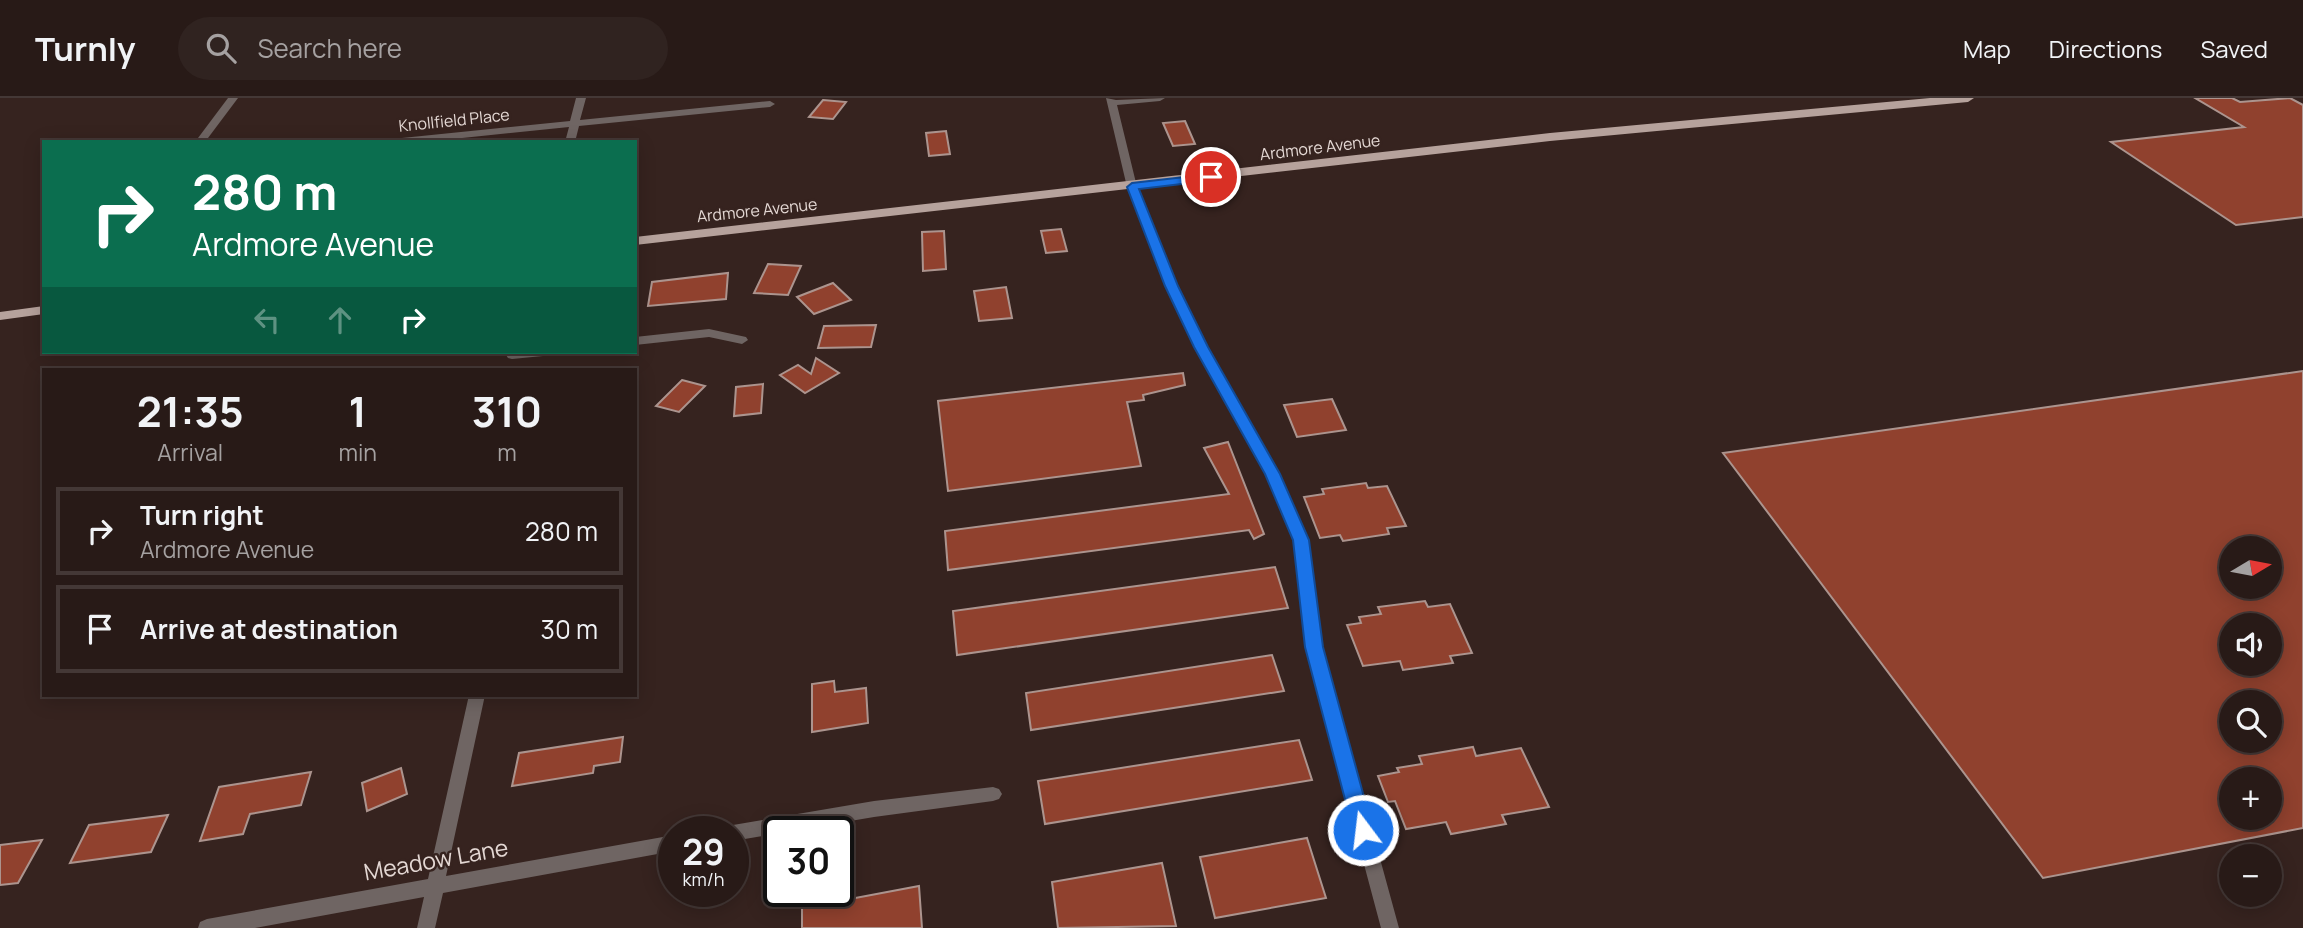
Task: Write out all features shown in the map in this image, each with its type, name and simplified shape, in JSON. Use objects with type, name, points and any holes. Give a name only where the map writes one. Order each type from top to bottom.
[{"type":"main road","name":"Ardmore Avenue","points":[[637,242],[1550,137],[1968,98]]},
{"type":"main road","points":[[0,316],[42,310]]},
{"type":"street","points":[[202,140],[233,98]]},
{"type":"street","points":[[571,140],[581,98]]},
{"type":"street","points":[[1160,98],[1111,100],[1132,187],[1172,286],[1201,347],[1273,474],[1301,540],[1314,647],[1390,928]]},
{"type":"street","name":"Knollfield Place","points":[[411,140],[770,104]]},
{"type":"street","points":[[637,341],[709,333],[742,340]]},
{"type":"street","points":[[426,928],[477,697]]},
{"type":"street","points":[[749,830],[874,809],[993,794]]},
{"type":"street","name":"Meadow Lane","points":[[207,928],[436,884],[658,846]]},
{"type":"building","points":[[2195,98],[2232,98],[2240,102],[2290,98],[2303,105],[2303,217],[2236,225],[2111,142],[2244,127]]},
{"type":"building","points":[[823,100],[846,102],[833,119],[809,117]]},
{"type":"building","points":[[1185,121],[1195,144],[1173,146],[1163,123]]},
{"type":"building","points":[[946,131],[950,154],[929,156],[926,133]]},
{"type":"building","points":[[1061,229],[1067,251],[1046,253],[1041,231]]},
{"type":"building","points":[[944,231],[946,269],[923,271],[922,232]]},
{"type":"building","points":[[768,264],[801,266],[788,295],[754,293]]},
{"type":"building","points":[[728,273],[726,299],[648,306],[652,282]]},
{"type":"building","points":[[833,283],[851,300],[814,314],[797,297]]},
{"type":"building","points":[[1006,287],[1012,318],[979,321],[974,291]]},
{"type":"building","points":[[876,325],[871,347],[818,348],[824,326]]},
{"type":"building","points":[[816,358],[839,373],[805,393],[780,375],[798,365],[811,374]]},
{"type":"building","points":[[2303,371],[2303,828],[2043,878],[1723,453]]},
{"type":"building","points":[[1183,373],[1185,385],[1143,395],[1144,400],[1127,402],[1141,466],[948,491],[938,401]]},
{"type":"building","points":[[682,380],[705,386],[679,412],[656,406]]},
{"type":"building","points":[[763,384],[761,413],[734,416],[736,387]]},
{"type":"building","points":[[1332,399],[1346,430],[1297,437],[1284,405]]},
{"type":"building","points":[[1228,442],[1264,534],[1254,539],[1249,530],[948,570],[945,531],[1229,494],[1204,448]]},
{"type":"building","points":[[1366,483],[1368,488],[1387,486],[1406,526],[1387,528],[1389,534],[1343,541],[1340,535],[1320,538],[1304,497],[1324,494],[1322,489]]},
{"type":"building","points":[[1275,567],[1288,608],[957,655],[953,611]]},
{"type":"building","points":[[1425,601],[1428,607],[1450,604],[1472,653],[1450,656],[1453,663],[1403,670],[1400,661],[1363,666],[1347,625],[1361,623],[1359,617],[1381,614],[1378,607]]},
{"type":"building","points":[[1272,655],[1284,691],[1031,730],[1026,693]]},
{"type":"building","points":[[834,681],[835,692],[866,688],[868,723],[812,732],[812,684]]},
{"type":"building","points":[[623,737],[620,762],[594,766],[593,773],[512,786],[519,753]]},
{"type":"building","points":[[1299,740],[1312,780],[1045,824],[1038,781]]},
{"type":"building","points":[[1473,747],[1476,756],[1521,748],[1549,807],[1502,815],[1506,824],[1451,834],[1446,822],[1406,829],[1395,801],[1388,802],[1378,776],[1399,772],[1397,768],[1422,764],[1419,756]]},
{"type":"building","points":[[401,768],[407,794],[367,811],[362,783]]},
{"type":"building","points":[[311,772],[301,805],[250,814],[243,834],[200,841],[219,787]]},
{"type":"building","points":[[168,815],[151,852],[70,863],[89,825]]},
{"type":"building","points":[[1307,838],[1326,898],[1215,918],[1200,857]]},
{"type":"building","points":[[42,840],[18,883],[0,885],[0,845]]},
{"type":"building","points":[[1162,863],[1176,926],[1058,928],[1052,882]]},
{"type":"building","points":[[919,886],[922,928],[802,928],[802,908],[854,907],[854,898]]},
{"type":"route","points":[[1211,177],[1132,187],[1172,286],[1201,347],[1273,474],[1301,540],[1314,647],[1363,830]]}]
